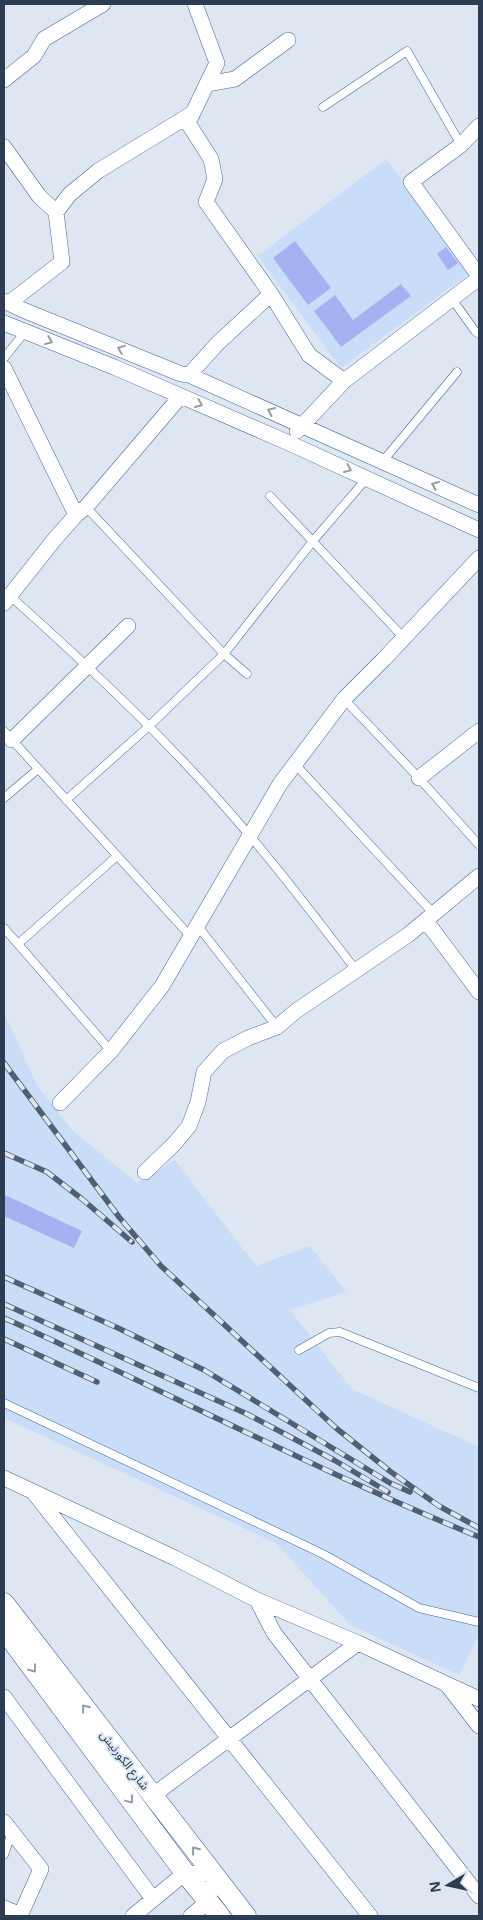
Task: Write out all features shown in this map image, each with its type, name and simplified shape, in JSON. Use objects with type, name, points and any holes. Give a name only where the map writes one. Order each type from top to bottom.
[{"type":"street","points":[[4,80],[34,56],[44,39],[103,4]]},
{"type":"street","points":[[195,4],[217,63],[188,123],[211,159],[215,179],[206,202],[271,294],[309,355],[344,381]]},
{"type":"street","points":[[207,84],[235,79],[288,40]]},
{"type":"street","points":[[56,212],[70,194],[98,171],[193,113]]},
{"type":"street","points":[[289,442],[302,424],[344,381],[479,277],[411,182],[477,133]]},
{"type":"street","points":[[4,147],[39,196],[56,212],[62,262],[6,302]]},
{"type":"street","points":[[189,375],[218,343],[271,294]]},
{"type":"street","points":[[6,302],[181,374],[189,375],[302,424],[479,505]]},
{"type":"street","points":[[4,323],[114,367],[180,397],[289,442],[479,530]]},
{"type":"street","points":[[4,368],[81,511]]},
{"type":"street","points":[[6,599],[180,397]]},
{"type":"street","points":[[60,1103],[111,1052],[162,986],[280,784],[344,699],[479,558]]},
{"type":"street","points":[[8,736],[88,666],[128,626]]},
{"type":"street","points":[[419,778],[479,731]]},
{"type":"street","points":[[145,1172],[176,1143],[189,1126],[198,1102],[204,1072],[223,1051],[248,1038],[277,1027],[296,1011],[408,935],[479,876]]},
{"type":"street","points":[[430,917],[479,992]]},
{"type":"street","points":[[4,1478],[175,1558],[257,1600],[479,1698]]},
{"type":"street","points":[[34,1493],[370,1916]]},
{"type":"street","points":[[257,1600],[274,1633],[479,1896]]},
{"type":"street","name":"شارع الكورنيش","points":[[4,1603],[246,1916]]},
{"type":"street","name":"شارع الكورنيش","points":[[4,1630],[185,1873],[215,1908]]},
{"type":"street","points":[[152,1796],[358,1643]]},
{"type":"street","points":[[446,1683],[479,1726]]},
{"type":"street","points":[[4,1697],[153,1899]]},
{"type":"street","points":[[4,1908],[21,1916],[41,1869],[8,1827]]},
{"type":"street","points":[[133,1916],[185,1873],[214,1874],[215,1908],[191,1916]]},
{"type":"lane","points":[[323,108],[407,51],[461,145]]},
{"type":"lane","points":[[452,298],[479,334]]},
{"type":"lane","points":[[4,358],[24,332]]},
{"type":"lane","points":[[383,461],[457,372]]},
{"type":"lane","points":[[66,800],[148,727],[224,654],[313,541],[367,478]]},
{"type":"lane","points":[[270,496],[403,637]]},
{"type":"lane","points":[[81,511],[246,674]]},
{"type":"lane","points":[[6,599],[88,666],[191,770],[250,836],[356,970]]},
{"type":"lane","points":[[344,699],[479,845]]},
{"type":"lane","points":[[8,736],[117,856],[194,931],[277,1027]]},
{"type":"lane","points":[[295,764],[430,917]]},
{"type":"lane","points":[[4,798],[38,769]]},
{"type":"lane","points":[[18,944],[117,856]]},
{"type":"lane","points":[[4,928],[111,1052]]},
{"type":"lane","points":[[299,1350],[329,1333],[340,1332],[479,1388]]},
{"type":"lane","points":[[4,1403],[323,1554],[408,1603],[430,1611],[479,1622]]},
{"type":"lane","points":[[4,1855],[8,1827]]},
{"type":"shaded area","points":[[386,159],[470,273],[341,368],[258,256]]},
{"type":"shaded area","points":[[4,1013],[37,1085],[71,1129],[137,1183],[175,1160],[256,1266],[310,1246],[346,1292],[290,1310],[352,1389],[479,1447],[479,1635],[459,1675],[350,1625],[276,1543],[4,1418]]},
{"type":"building","points":[[295,241],[331,288],[308,305],[273,258]]},
{"type":"building","points":[[446,247],[458,263],[448,270],[437,254]]},
{"type":"building","points":[[401,284],[411,296],[341,347],[314,311],[335,295],[353,320]]},
{"type":"building","points":[[5,1195],[82,1231],[74,1248],[4,1216]]},
{"type":"railway","points":[[4,1063],[119,1217],[161,1266],[336,1428],[391,1472],[439,1506],[479,1528]]},
{"type":"railway","points":[[4,1153],[47,1172],[132,1242]]},
{"type":"railway","points":[[4,1277],[118,1328],[204,1370],[390,1483],[410,1492]]},
{"type":"railway","points":[[4,1304],[247,1414],[334,1460],[388,1492]]},
{"type":"railway","points":[[4,1318],[300,1458],[479,1537]]},
{"type":"railway","points":[[4,1339],[97,1382]]}]
